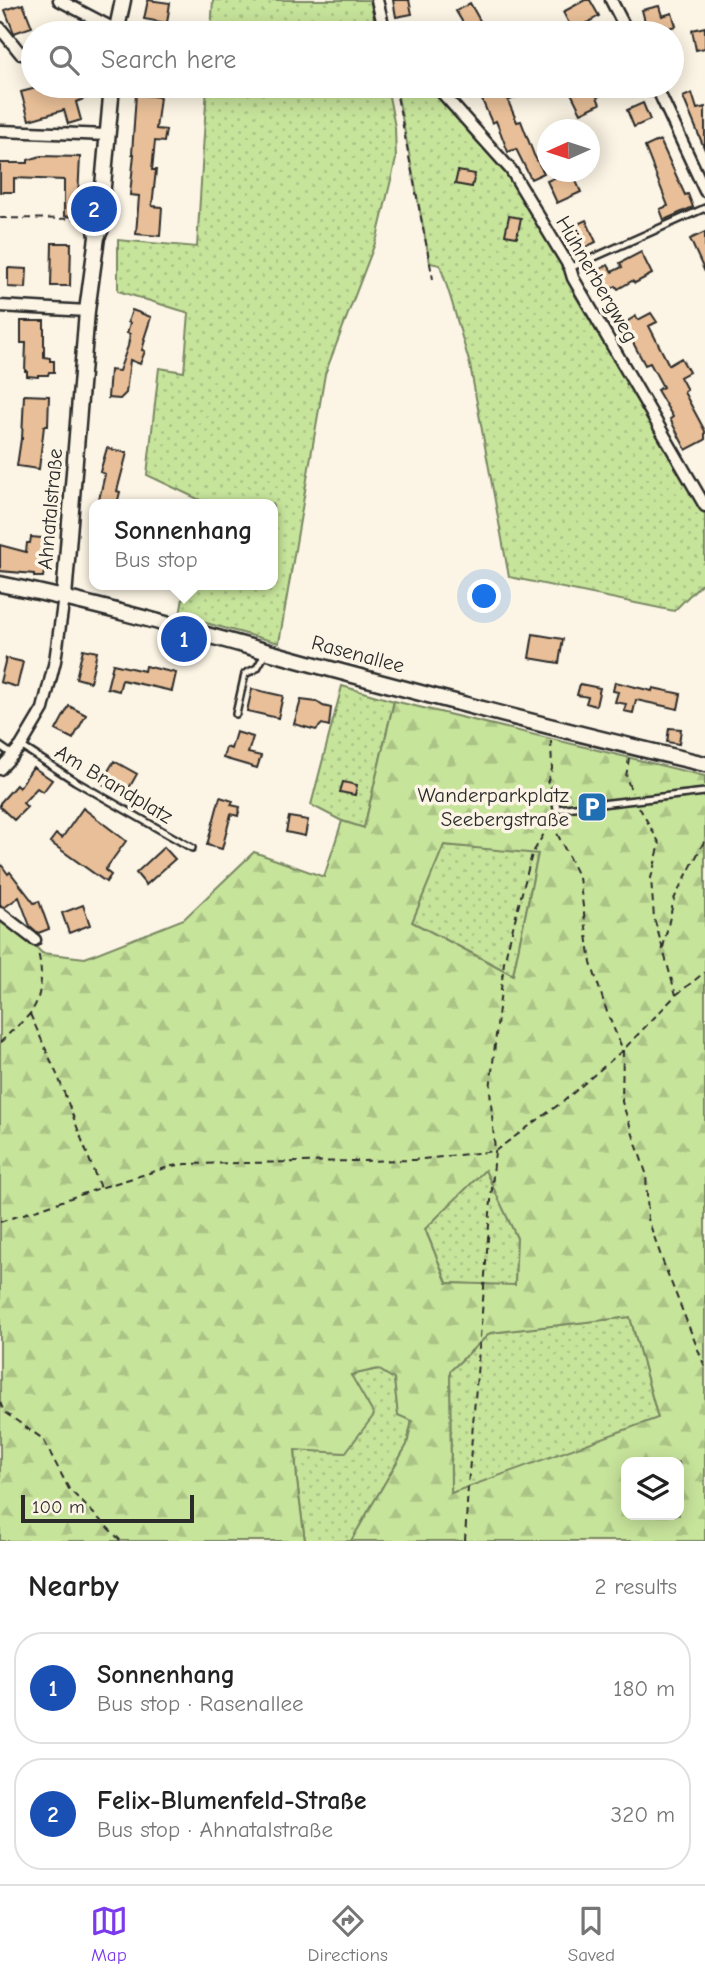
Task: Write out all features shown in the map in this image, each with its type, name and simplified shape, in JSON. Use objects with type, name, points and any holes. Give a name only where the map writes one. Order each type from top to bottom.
[{"type":"main road","points":[[118,21],[123,0]]},
{"type":"main road","name":"Ahnatalstraße","points":[[64,597],[87,311],[97,237],[94,219],[102,197],[111,98]]},
{"type":"main road","name":"Ahnatalstraße","points":[[97,237],[105,220],[106,211],[102,197]]},
{"type":"main road","name":"Rasenallee","points":[[0,584],[64,597],[631,747],[705,764]]},
{"type":"street","points":[[59,0],[96,21]]},
{"type":"street","points":[[377,0],[382,21]]},
{"type":"street","points":[[611,0],[622,21]]},
{"type":"street","points":[[0,28],[21,54]]},
{"type":"street","name":"Hühnerbergweg","points":[[447,98],[511,170],[705,506]]},
{"type":"street","points":[[662,98],[705,191]]},
{"type":"street","points":[[0,131],[108,135]]},
{"type":"street","points":[[0,306],[87,311]]},
{"type":"street","name":"Ahnatalstraße","points":[[0,769],[21,747],[43,709],[55,661],[64,597]]},
{"type":"street","points":[[0,913],[35,940]]},
{"type":"lane","points":[[570,268],[705,208]]},
{"type":"lane","points":[[236,714],[245,674],[257,668],[267,651]]},
{"type":"lane","points":[[0,746],[13,755]]},
{"type":"lane","name":"Am Brandplatz","points":[[21,747],[192,848]]},
{"type":"lane","points":[[554,790],[557,809],[705,792]]},
{"type":"path","points":[[397,98],[433,279]]},
{"type":"path","points":[[0,218],[94,219]]},
{"type":"path","points":[[552,726],[552,769],[547,784],[554,790]]},
{"type":"path","points":[[631,747],[626,777],[634,799],[660,844],[651,878],[654,918],[676,995]]},
{"type":"path","points":[[466,1541],[495,1151],[490,1090],[504,962],[532,854],[551,822],[579,878],[591,963],[607,1015],[623,1050],[622,1102],[646,1173],[648,1219],[705,1367]]},
{"type":"path","points":[[663,949],[674,899],[705,840]]},
{"type":"path","points":[[0,1043],[30,1014],[38,999],[41,982],[35,940]]},
{"type":"path","points":[[0,1222],[172,1166],[414,1160],[495,1151],[565,1100],[623,1050],[676,995],[705,972]]},
{"type":"path","points":[[30,1014],[59,1079],[100,1188]]},
{"type":"path","points":[[0,1402],[4,1412],[43,1439],[69,1489],[121,1541]]},
{"type":"path","points":[[0,1415],[4,1412]]},
{"type":"green space","points":[[213,0],[370,0],[374,21],[212,21]]},
{"type":"green space","points":[[206,98],[389,98],[395,127],[396,159],[377,238],[325,374],[279,643],[180,616],[184,590],[278,590],[278,499],[198,499],[147,475],[159,368],[184,372],[189,313],[118,291],[118,240],[197,247]]},
{"type":"green space","points":[[398,98],[442,98],[514,178],[566,269],[575,295],[705,514],[705,580],[674,611],[509,577],[470,365],[440,265],[430,263]]},
{"type":"green space","points":[[342,686],[394,701],[364,828],[342,821],[311,805]]},
{"type":"green space","points":[[394,701],[705,776],[705,1541],[351,1541],[407,1445],[412,1421],[398,1415],[394,1379],[378,1369],[351,1375],[374,1415],[345,1453],[295,1450],[305,1541],[0,1541],[0,920],[23,934],[42,953],[85,958],[184,919],[254,852],[324,877],[342,821],[364,828]],"holes":[[[444,845],[538,854],[513,975],[412,922]],[[485,1170],[517,1238],[515,1285],[447,1283],[425,1229]],[[630,1317],[658,1418],[451,1493],[450,1371],[490,1333]]]},
{"type":"green space","points":[[443,845],[538,853],[513,975],[412,922]]},
{"type":"green space","points":[[485,1169],[517,1238],[515,1286],[447,1283],[425,1229]]},
{"type":"green space","points":[[630,1317],[658,1418],[451,1494],[450,1371],[490,1333]]},
{"type":"green space","points":[[378,1369],[394,1379],[398,1415],[412,1420],[407,1445],[351,1541],[305,1541],[295,1449],[345,1453],[351,1375]]},
{"type":"building","points":[[148,0],[170,3],[167,21],[144,19]]},
{"type":"building","points":[[393,0],[409,0],[412,14],[396,17]]},
{"type":"building","points":[[590,0],[599,16],[590,21],[568,21],[563,12]]},
{"type":"building","points":[[470,3],[480,21],[462,21],[456,11]]},
{"type":"building","points":[[23,4],[30,21],[21,21],[21,31],[14,33],[5,10]]},
{"type":"building","points":[[659,6],[662,16],[672,13],[674,21],[645,21],[642,10]]},
{"type":"building","points":[[705,27],[705,48],[696,50],[692,30]]},
{"type":"building","points":[[692,93],[697,109],[705,107],[705,150],[683,98]]},
{"type":"building","points":[[23,98],[84,98],[76,102],[81,120],[68,124],[64,110],[29,120]]},
{"type":"building","points":[[136,98],[160,98],[156,129],[166,130],[164,142],[155,141],[152,170],[156,170],[152,206],[162,207],[160,236],[136,234],[139,196],[130,195]]},
{"type":"building","points":[[481,98],[514,98],[508,101],[517,122],[521,121],[537,160],[537,176],[531,179],[516,149],[508,152],[496,121],[492,123]]},
{"type":"building","points":[[574,98],[597,98],[600,104],[581,113]]},
{"type":"building","points":[[643,103],[650,120],[634,127],[627,110]]},
{"type":"building","points":[[660,140],[693,207],[664,220],[660,209],[668,206],[645,147]]},
{"type":"building","points":[[41,156],[80,157],[77,217],[64,216],[64,180],[14,178],[14,192],[0,192],[0,163],[28,163],[28,160]]},
{"type":"building","points":[[458,171],[475,174],[472,187],[455,184]]},
{"type":"building","points":[[547,182],[576,182],[581,192],[557,203]]},
{"type":"building","points":[[509,216],[521,218],[517,237],[505,235]]},
{"type":"building","points":[[586,220],[596,242],[578,251],[567,229]]},
{"type":"building","points":[[705,232],[705,272],[690,239]]},
{"type":"building","points":[[52,243],[71,243],[70,286],[51,286]]},
{"type":"building","points":[[641,252],[652,274],[635,283],[632,281],[618,289],[616,286],[603,293],[592,273],[608,265],[612,272],[622,267],[620,263]]},
{"type":"building","points":[[8,268],[27,269],[26,288],[8,287]]},
{"type":"building","points":[[132,310],[151,317],[142,350],[145,351],[140,364],[130,360],[126,393],[120,399],[108,398],[110,370],[119,371],[128,346],[128,322]]},
{"type":"building","points":[[651,313],[657,322],[649,326],[669,365],[681,358],[689,372],[680,377],[687,390],[684,392],[705,431],[705,440],[686,450],[670,419],[673,417],[657,390],[663,387],[650,363],[645,365],[623,324],[636,316],[638,320]]},
{"type":"building","points":[[21,321],[44,321],[44,357],[54,361],[54,372],[38,377],[27,376],[26,343],[21,343]]},
{"type":"building","points":[[24,395],[49,396],[48,426],[44,426],[39,469],[17,466],[22,439]]},
{"type":"building","points":[[107,448],[127,453],[117,491],[120,492],[118,499],[99,499],[105,474],[100,472]]},
{"type":"building","points":[[31,537],[52,539],[49,572],[44,572],[43,577],[34,577],[34,574],[0,571],[0,545],[26,552]]},
{"type":"building","points":[[533,634],[563,639],[559,663],[529,658]]},
{"type":"building","points":[[83,649],[97,652],[90,682],[76,678]]},
{"type":"building","points":[[6,658],[23,662],[17,687],[0,682]]},
{"type":"building","points":[[113,664],[144,671],[145,666],[176,673],[172,691],[122,680],[119,691],[107,688]]},
{"type":"building","points":[[615,682],[652,691],[653,688],[681,694],[678,709],[636,700],[633,713],[624,711],[626,704],[615,702],[618,692],[613,691]]},
{"type":"building","points":[[580,684],[600,688],[596,706],[586,703],[588,697],[577,695]]},
{"type":"building","points":[[252,689],[283,696],[278,718],[247,711]]},
{"type":"building","points":[[301,700],[317,702],[331,708],[329,726],[322,724],[316,730],[294,724]]},
{"type":"building","points":[[69,706],[86,715],[73,739],[56,730]]},
{"type":"building","points":[[669,728],[681,729],[679,744],[667,742]]},
{"type":"building","points":[[236,732],[253,737],[248,753],[261,756],[257,768],[223,758],[226,747],[231,749]]},
{"type":"building","points":[[114,761],[137,774],[124,797],[101,783]]},
{"type":"building","points":[[33,767],[52,780],[43,792],[37,788],[23,803],[27,807],[14,820],[0,807],[0,803],[16,785],[19,788]]},
{"type":"building","points":[[343,782],[357,785],[355,795],[340,792]]},
{"type":"building","points":[[220,797],[233,801],[231,805],[240,807],[238,816],[231,814],[222,849],[207,845]]},
{"type":"building","points":[[83,808],[126,841],[105,870],[111,875],[106,882],[50,842],[56,834],[62,838]]},
{"type":"building","points":[[289,817],[308,820],[305,836],[286,832]]},
{"type":"building","points":[[164,847],[175,859],[146,885],[136,873]]},
{"type":"building","points":[[0,863],[34,903],[39,901],[49,929],[38,933],[30,926],[19,897],[5,907],[0,906]]},
{"type":"building","points":[[83,905],[90,925],[69,933],[62,913]]},
{"type":"place","name":"Felix-Blumenfeld-Straße","points":[[94,209]]},
{"type":"place","name":"Sonnenhang","points":[[184,639]]},
{"type":"place","name":"Wanderparkplatz Seebergstraße","points":[[592,807]]}]
